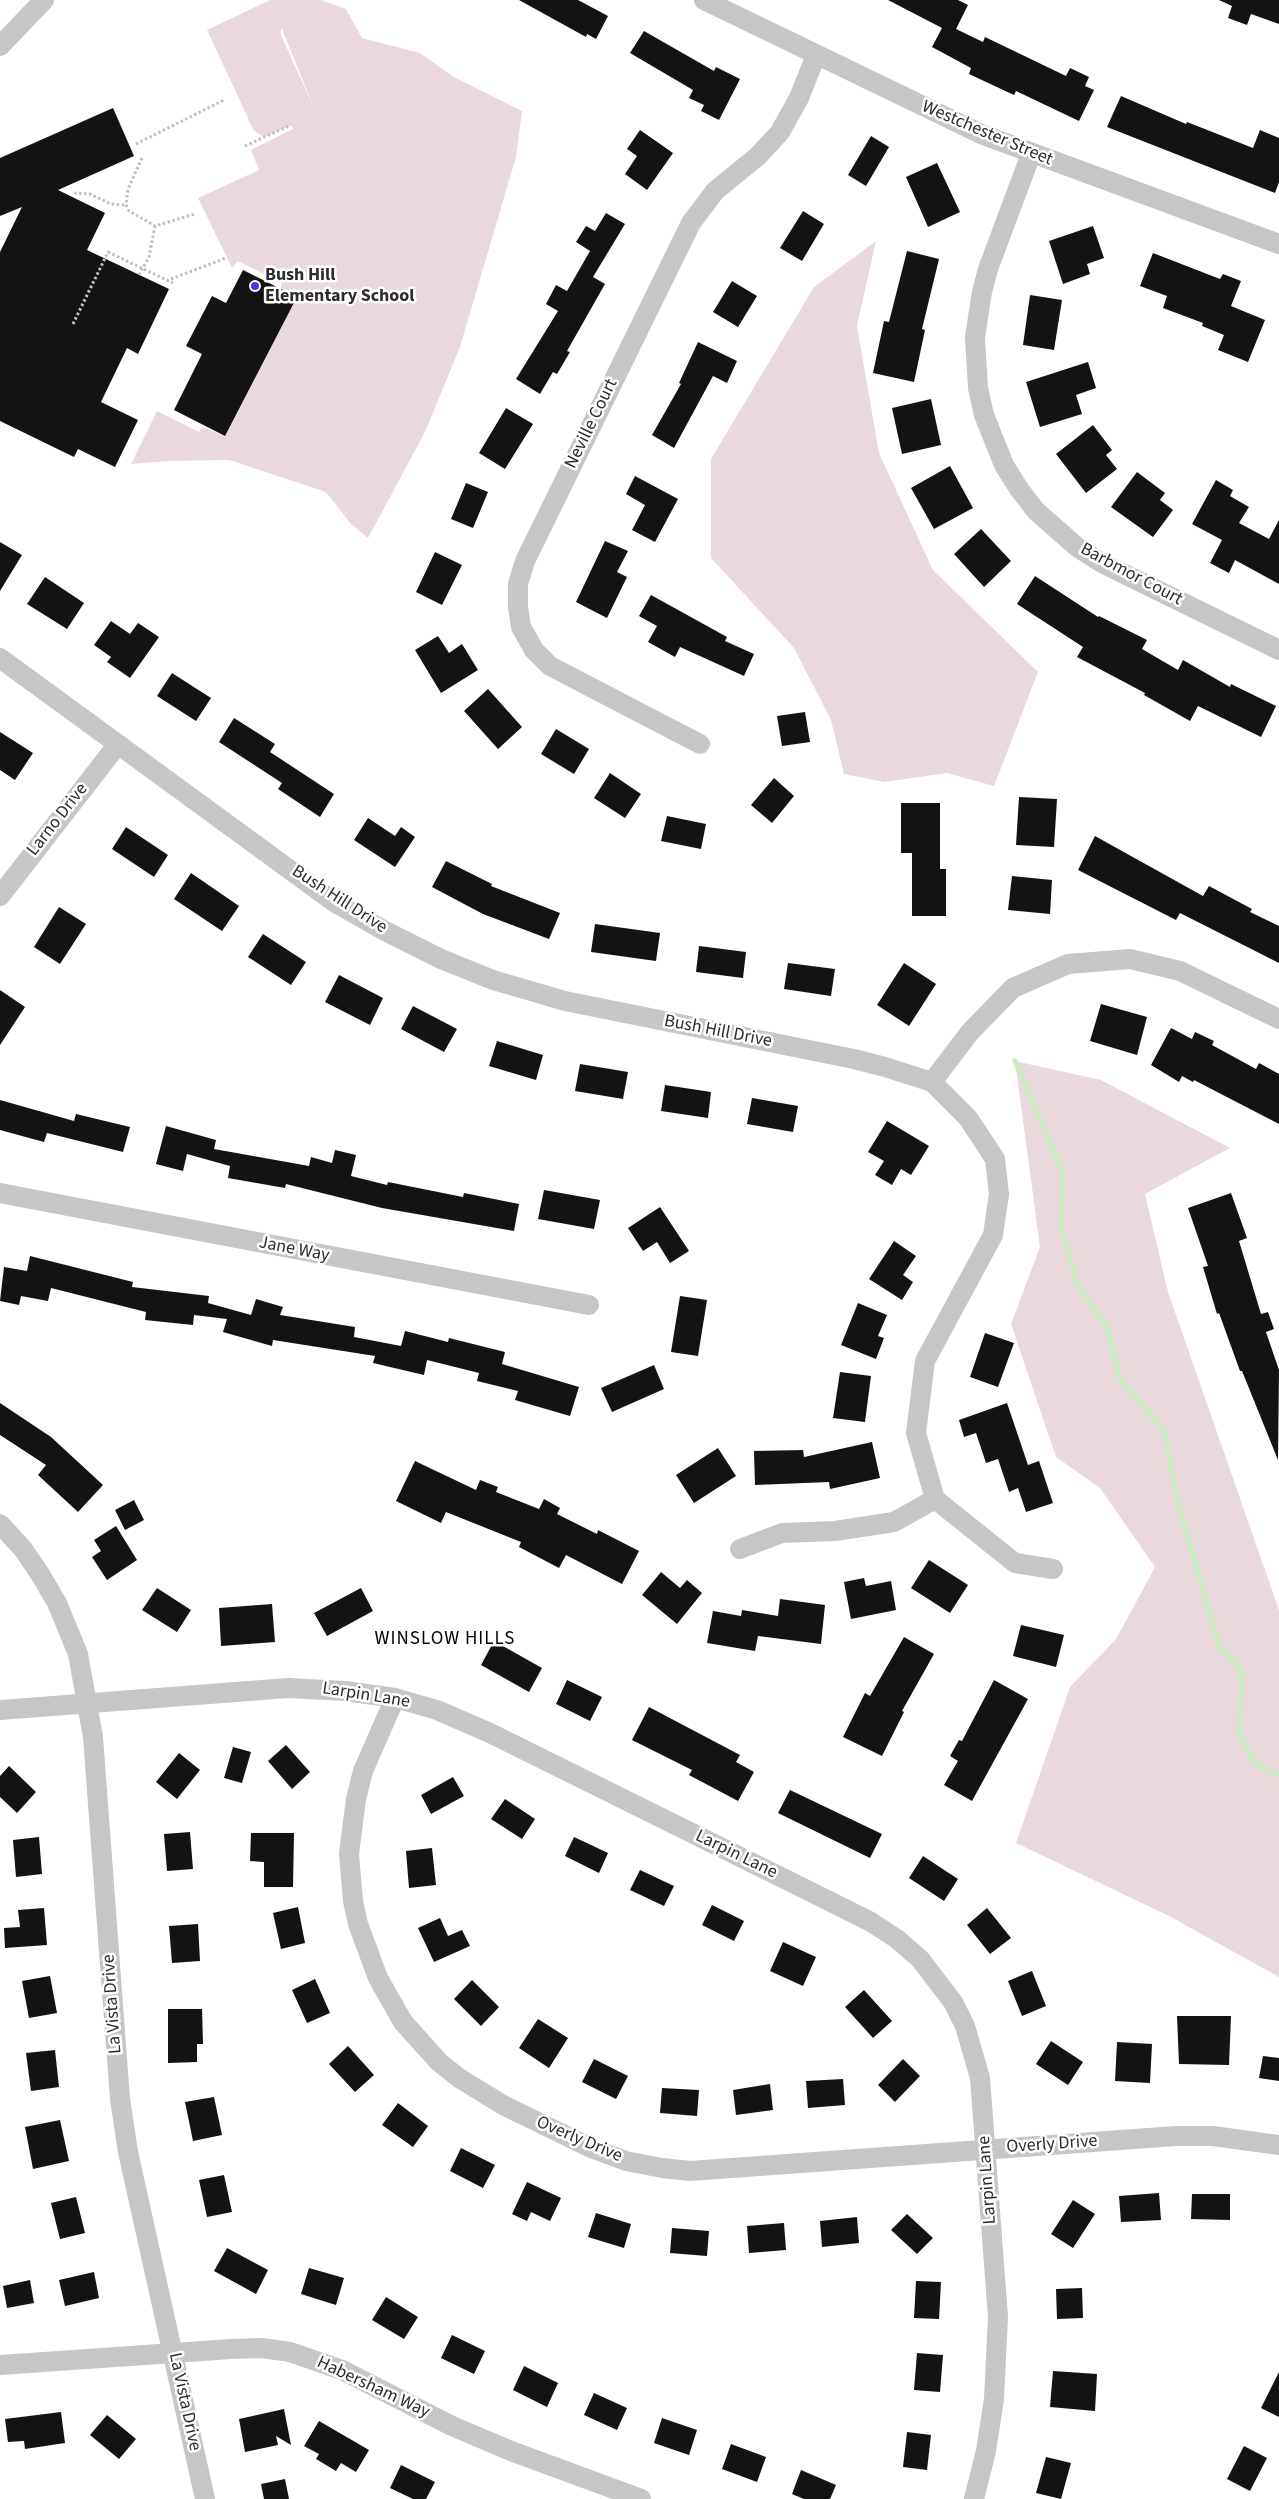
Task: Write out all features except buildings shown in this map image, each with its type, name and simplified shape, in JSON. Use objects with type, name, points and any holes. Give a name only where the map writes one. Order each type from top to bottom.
[{"type":"street","points":[[0,46],[44,0]]},
{"type":"street","name":"Westchester Street","points":[[704,0],[940,116],[1031,154],[1279,244]]},
{"type":"street","name":"Neville Court","points":[[700,744],[550,666],[534,650],[522,627],[518,607],[518,584],[525,561],[691,224],[715,192],[758,156],[780,132],[799,98],[816,55]]},
{"type":"street","name":"Barbmor Court","points":[[1031,154],[988,269],[982,292],[975,337],[978,388],[984,415],[1004,465],[1036,511],[1077,548],[1102,563],[1279,650]]},
{"type":"street","name":"Bush Hill Drive","points":[[0,658],[334,902],[441,959],[493,980],[565,1001],[854,1059],[885,1066],[932,1082],[968,1118],[995,1159],[999,1194],[993,1235],[925,1361],[916,1433],[935,1499]]},
{"type":"street","name":"Larno Drive","points":[[0,896],[118,744]]},
{"type":"street","points":[[932,1082],[970,1032],[1014,988],[1068,964],[1130,960],[1180,971],[1279,1019]]},
{"type":"street","name":"Jane Way","points":[[0,1193],[589,1305]]},
{"type":"street","points":[[740,1549],[782,1533],[835,1531],[894,1522],[935,1499],[1016,1563],[1053,1569]]},
{"type":"street","name":"La Vista Drive","points":[[0,1524],[23,1549],[57,1603],[78,1654],[93,1737],[120,2098],[128,2152],[205,2499]]},
{"type":"street","name":"Larpin Lane","points":[[0,1710],[288,1688],[345,1690],[395,1698],[437,1710],[490,1733],[810,1891],[871,1922],[897,1939],[920,1959],[938,1980],[965,2026],[980,2078],[998,2318],[998,2355],[986,2451],[974,2499]]},
{"type":"street","name":"Overly Drive","points":[[395,1698],[363,1771],[356,1799],[349,1854],[353,1901],[367,1954],[391,2002],[420,2042],[459,2078],[503,2105],[591,2148],[626,2161],[662,2168],[718,2170],[1176,2136],[1213,2136],[1279,2146]]},
{"type":"street","name":"Habersham Way","points":[[0,2365],[173,2352],[262,2348],[316,2359],[342,2370],[452,2426],[511,2452],[642,2499]]},
{"type":"path","points":[[136,144],[224,100]]},
{"type":"path","points":[[245,146],[291,125]]},
{"type":"path","points":[[142,158],[128,189],[126,205],[134,216],[155,226],[195,214]]},
{"type":"path","points":[[74,193],[90,194],[111,204],[126,205]]},
{"type":"path","points":[[140,275],[149,257],[155,226]]},
{"type":"path","points":[[73,324],[108,252],[172,281],[226,258]]},
{"type":"shaded area","points":[[270,0],[321,0],[346,9],[362,38],[420,53],[454,77],[522,111],[516,157],[460,347],[425,432],[368,538],[351,524],[326,492],[229,460],[131,464],[157,411],[199,432],[202,427],[225,436],[297,297],[280,289],[282,283],[238,261],[232,268],[198,198],[259,170],[251,150],[293,129],[291,125],[264,137],[254,131],[207,30]],"holes":[[[282,29],[314,108],[281,35]]]},
{"type":"shaded area","points":[[876,241],[857,326],[879,453],[933,570],[1038,672],[994,786],[947,773],[884,782],[844,774],[831,720],[794,648],[711,558],[711,459],[814,287]]},
{"type":"shaded area","points":[[1015,1061],[1101,1080],[1230,1148],[1145,1194],[1168,1292],[1279,1610],[1279,1977],[1169,1916],[1016,1843],[1070,1687],[1116,1639],[1155,1567],[1100,1488],[1056,1457],[1011,1324],[1040,1247]]},
{"type":"waterway","points":[[1015,1061],[1063,1172],[1061,1226],[1077,1283],[1107,1328],[1120,1379],[1164,1430],[1179,1507],[1220,1648],[1242,1671],[1239,1733],[1255,1764],[1279,1775]]},
{"type":"place","name":"Bush Hill Elementary School","points":[[255,286]]},
{"type":"district","name":"WINSLOW HILLS","points":[[445,1640]]}]
